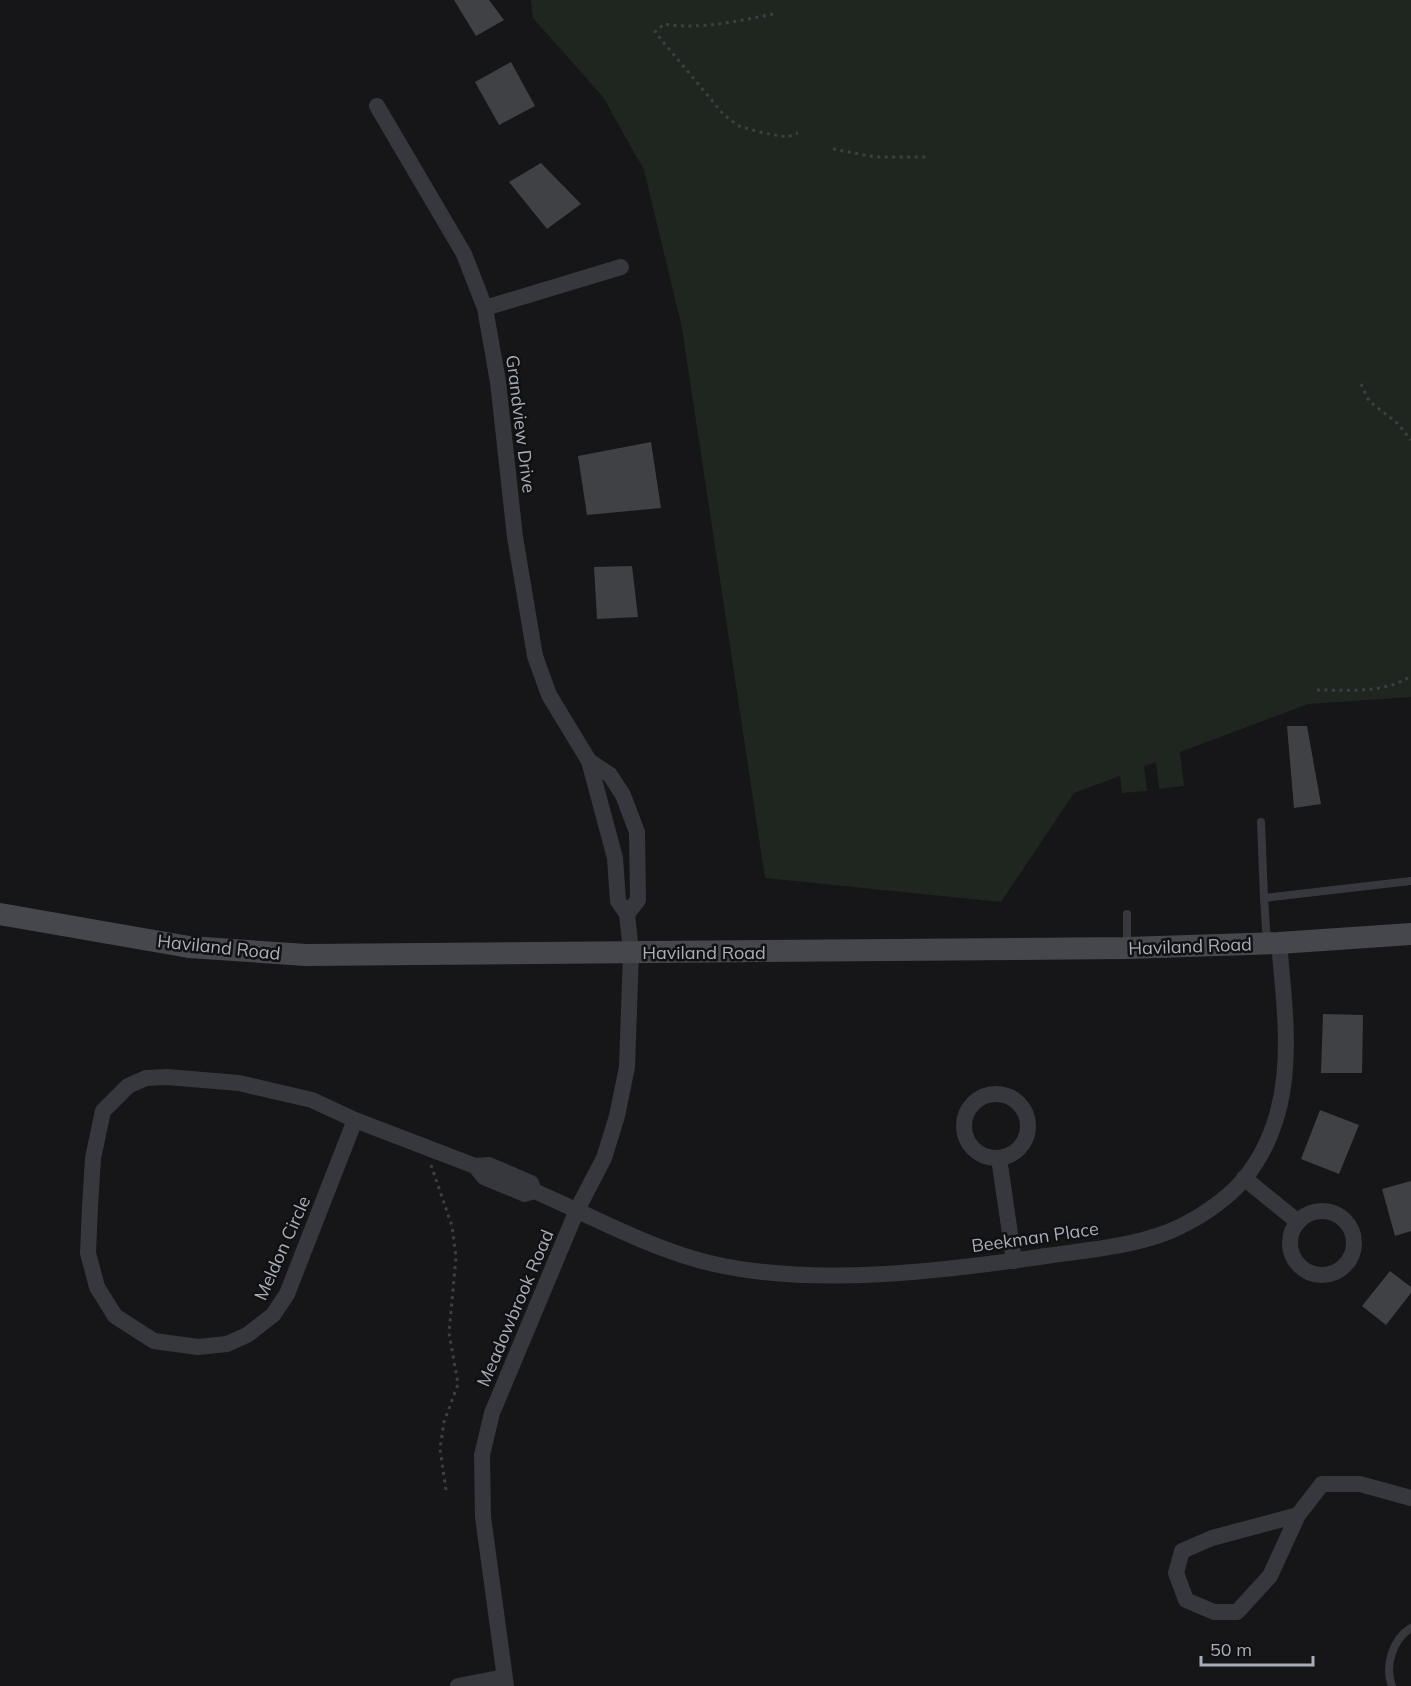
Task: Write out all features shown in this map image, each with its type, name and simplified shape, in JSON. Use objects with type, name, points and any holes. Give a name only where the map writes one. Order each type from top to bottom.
[{"type":"street","name":"Grandview Drive","points":[[377,105],[464,254],[485,308],[498,382],[523,598],[535,656],[549,695],[589,761],[615,858],[618,901],[627,914],[638,900],[637,832],[623,795],[610,775],[589,761]]},
{"type":"street","points":[[485,308],[621,267]]},
{"type":"street","name":"Haviland Road","points":[[0,914],[189,947],[306,955],[1127,948],[1273,943],[1411,934]]},
{"type":"street","name":"Meadowbrook Road","points":[[505,1681],[483,1517],[482,1455],[492,1413],[578,1210],[604,1158],[619,1106],[627,1067],[631,952],[627,914]]},
{"type":"street","name":"Beekman Place","points":[[578,1210],[641,1239],[713,1264],[815,1276],[943,1269],[1014,1261],[1124,1244],[1160,1234],[1196,1218],[1244,1178],[1272,1128],[1285,1086],[1284,1002],[1273,943]]},
{"type":"street","name":"Meldon Circle","points":[[355,1120],[287,1294],[273,1316],[247,1335],[227,1344],[198,1347],[154,1341],[116,1316],[97,1287],[88,1253],[93,1158],[103,1111],[128,1086],[146,1078],[167,1077],[238,1083],[312,1101],[475,1166],[484,1177],[525,1194],[534,1191],[578,1210]]},
{"type":"street","points":[[999,1158],[1014,1261]]},
{"type":"street","points":[[1244,1178],[1298,1221]]},
{"type":"street","points":[[1298,1515],[1212,1538],[1182,1551],[1176,1573],[1186,1600],[1214,1612],[1237,1612],[1270,1576],[1298,1515],[1322,1484],[1360,1484],[1411,1498]]},
{"type":"street","points":[[459,1686],[505,1681]]},
{"type":"lane","points":[[1261,822],[1264,898],[1273,943]]},
{"type":"lane","points":[[1264,898],[1411,881]]},
{"type":"lane","points":[[1127,914],[1127,948]]},
{"type":"lane","points":[[1392,1686],[1390,1680],[1395,1644],[1402,1634],[1411,1628]]},
{"type":"path","points":[[773,14],[727,23],[689,26],[664,24],[655,32],[724,115],[740,126],[762,133],[787,136],[798,133]]},
{"type":"path","points":[[832,149],[875,157],[930,157]]},
{"type":"path","points":[[1361,384],[1370,401],[1397,423],[1411,440]]},
{"type":"path","points":[[1317,690],[1375,689],[1399,684],[1411,676]]},
{"type":"path","points":[[430,1164],[452,1226],[456,1257],[450,1333],[458,1384],[444,1422],[440,1449],[446,1490]]},
{"type":"shaded area","points":[[531,0],[1411,0],[1411,697],[1308,704],[1180,752],[1184,786],[1159,789],[1156,762],[1144,766],[1147,791],[1122,793],[1120,776],[1074,793],[1001,902],[765,878],[682,328],[644,170],[603,97],[533,18]]},
{"type":"building","points":[[454,0],[489,0],[504,20],[476,36]]},
{"type":"building","points":[[511,62],[535,106],[499,125],[475,82]]},
{"type":"building","points":[[541,163],[581,204],[547,229],[509,182]]},
{"type":"building","points":[[651,442],[661,508],[587,515],[578,456]]},
{"type":"building","points":[[632,566],[638,617],[597,619],[594,567]]},
{"type":"building","points":[[1287,726],[1307,726],[1321,804],[1294,808]]},
{"type":"building","points":[[1323,1014],[1363,1015],[1362,1073],[1321,1073]]},
{"type":"building","points":[[1320,1110],[1359,1125],[1339,1174],[1301,1159]]},
{"type":"building","points":[[1411,1181],[1411,1231],[1395,1236],[1382,1189]]},
{"type":"building","points":[[1390,1271],[1411,1287],[1411,1293],[1386,1325],[1362,1306]]}]
